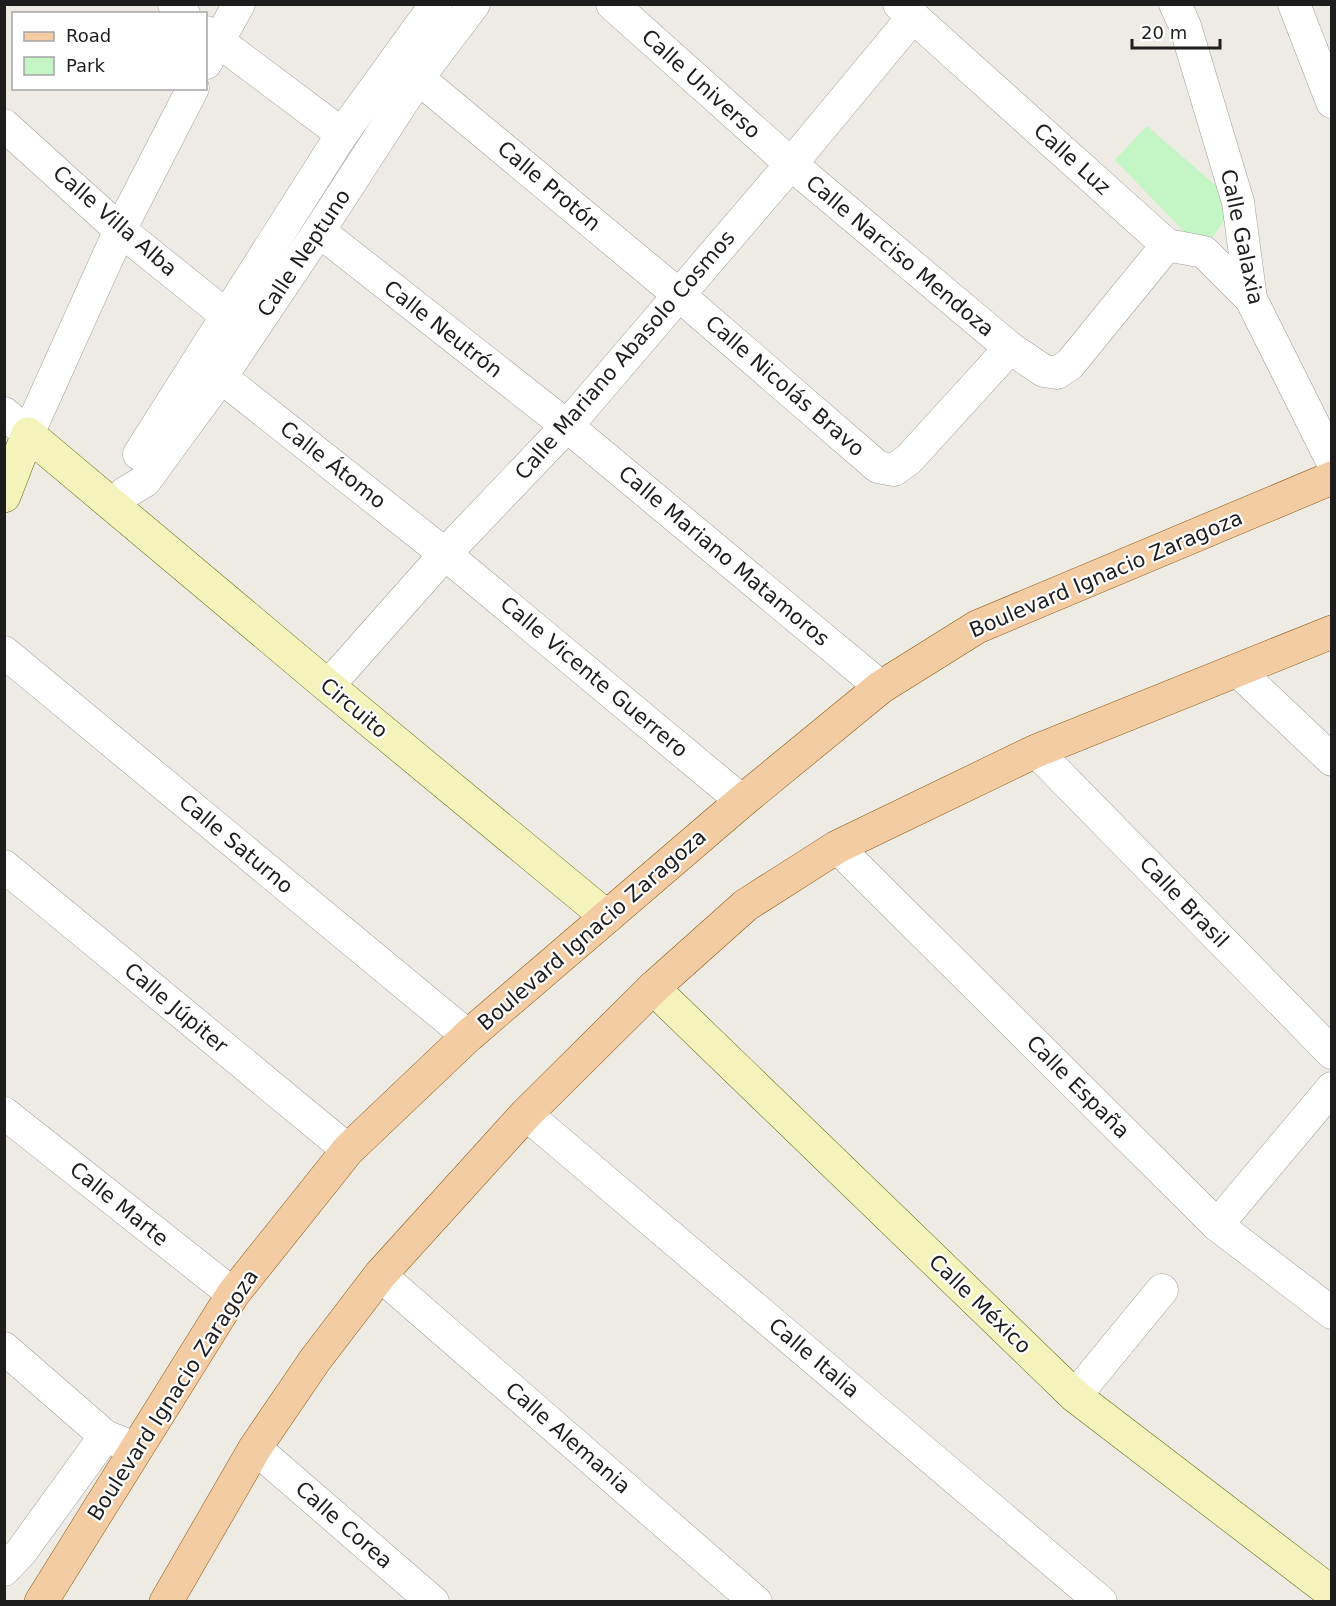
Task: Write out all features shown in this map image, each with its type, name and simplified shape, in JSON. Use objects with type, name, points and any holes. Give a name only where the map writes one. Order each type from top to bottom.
[{"type":"main road","name":"Boulevard Ignacio Zaragoza","points":[[41,1602],[233,1294],[348,1150],[468,1036],[742,801],[881,687],[977,627],[1332,477]]},
{"type":"main road","points":[[166,1602],[255,1448],[315,1360],[380,1275],[526,1114],[652,988],[746,905],[837,847],[1036,751],[1332,632]]},
{"type":"street","points":[[239,4],[209,46],[342,134]]},
{"type":"street","name":"Calle Neptuno","points":[[116,500],[125,473],[153,434],[342,134],[436,4]]},
{"type":"street","name":"Calle Neptuno","points":[[116,500],[145,481],[221,377],[418,78],[474,4]]},
{"type":"street","name":"Calle Universo","points":[[612,4],[791,164]]},
{"type":"street","name":"Calle Galaxia","points":[[1175,4],[1185,26],[1238,202],[1251,299],[1332,461]]},
{"type":"street","points":[[1303,7],[1332,102]]},
{"type":"street","name":"Calle Mariano Abasolo Cosmos","points":[[328,686],[445,554],[567,426],[791,164],[914,8]]},
{"type":"street","name":"Calle Luz","points":[[914,8],[1167,245]]},
{"type":"street","name":"Calle Protón","points":[[418,78],[679,295]]},
{"type":"street","points":[[4,496],[16,424],[192,90]]},
{"type":"street","name":"Calle Villa Alba","points":[[4,124],[120,230],[227,316]]},
{"type":"street","name":"Calle Narciso Mendoza","points":[[791,164],[1010,348],[1044,371],[1058,373],[1070,364],[1167,245]]},
{"type":"street","name":"Calle Neutrón","points":[[319,231],[567,426]]},
{"type":"street","points":[[1167,245],[1204,252],[1251,299]]},
{"type":"street","name":"Calle Nicolás Bravo","points":[[679,295],[878,467],[894,470]]},
{"type":"street","name":"Calle Narciso Mendoza","points":[[894,470],[909,459],[1010,348]]},
{"type":"street","name":"Calle Átomo","points":[[221,377],[445,554]]},
{"type":"street","name":"Circuito","points":[[16,424],[116,500],[328,686],[607,916]]},
{"type":"street","name":"Calle Mariano Matamoros","points":[[567,426],[881,687]]},
{"type":"street","name":"Calle Vicente Guerrero","points":[[445,554],[742,801]]},
{"type":"street","name":"Calle Saturno","points":[[4,652],[468,1036]]},
{"type":"street","points":[[1238,670],[1332,760]]},
{"type":"street","name":"Calle Brasil","points":[[1036,751],[1332,1053]]},
{"type":"street","name":"Calle España","points":[[837,847],[1217,1225],[1332,1313]]},
{"type":"street","name":"Calle Júpiter","points":[[4,866],[348,1150]]},
{"type":"street","name":"Calle México","points":[[652,988],[1075,1395],[1332,1593]]},
{"type":"street","points":[[1217,1225],[1332,1088]]},
{"type":"street","name":"Calle Marte","points":[[4,1113],[233,1294]]},
{"type":"street","name":"Calle Italia","points":[[526,1114],[1101,1602]]},
{"type":"street","name":"Calle Alemania","points":[[380,1275],[756,1602]]},
{"type":"street","points":[[1075,1395],[1162,1290]]},
{"type":"street","points":[[4,1348],[105,1436],[137,1448]]},
{"type":"street","points":[[10,1553],[105,1436]]},
{"type":"street","name":"Calle Corea","points":[[255,1448],[433,1602]]},
{"type":"green space","points":[[1147,126],[1236,203],[1203,251],[1115,160]]}]
